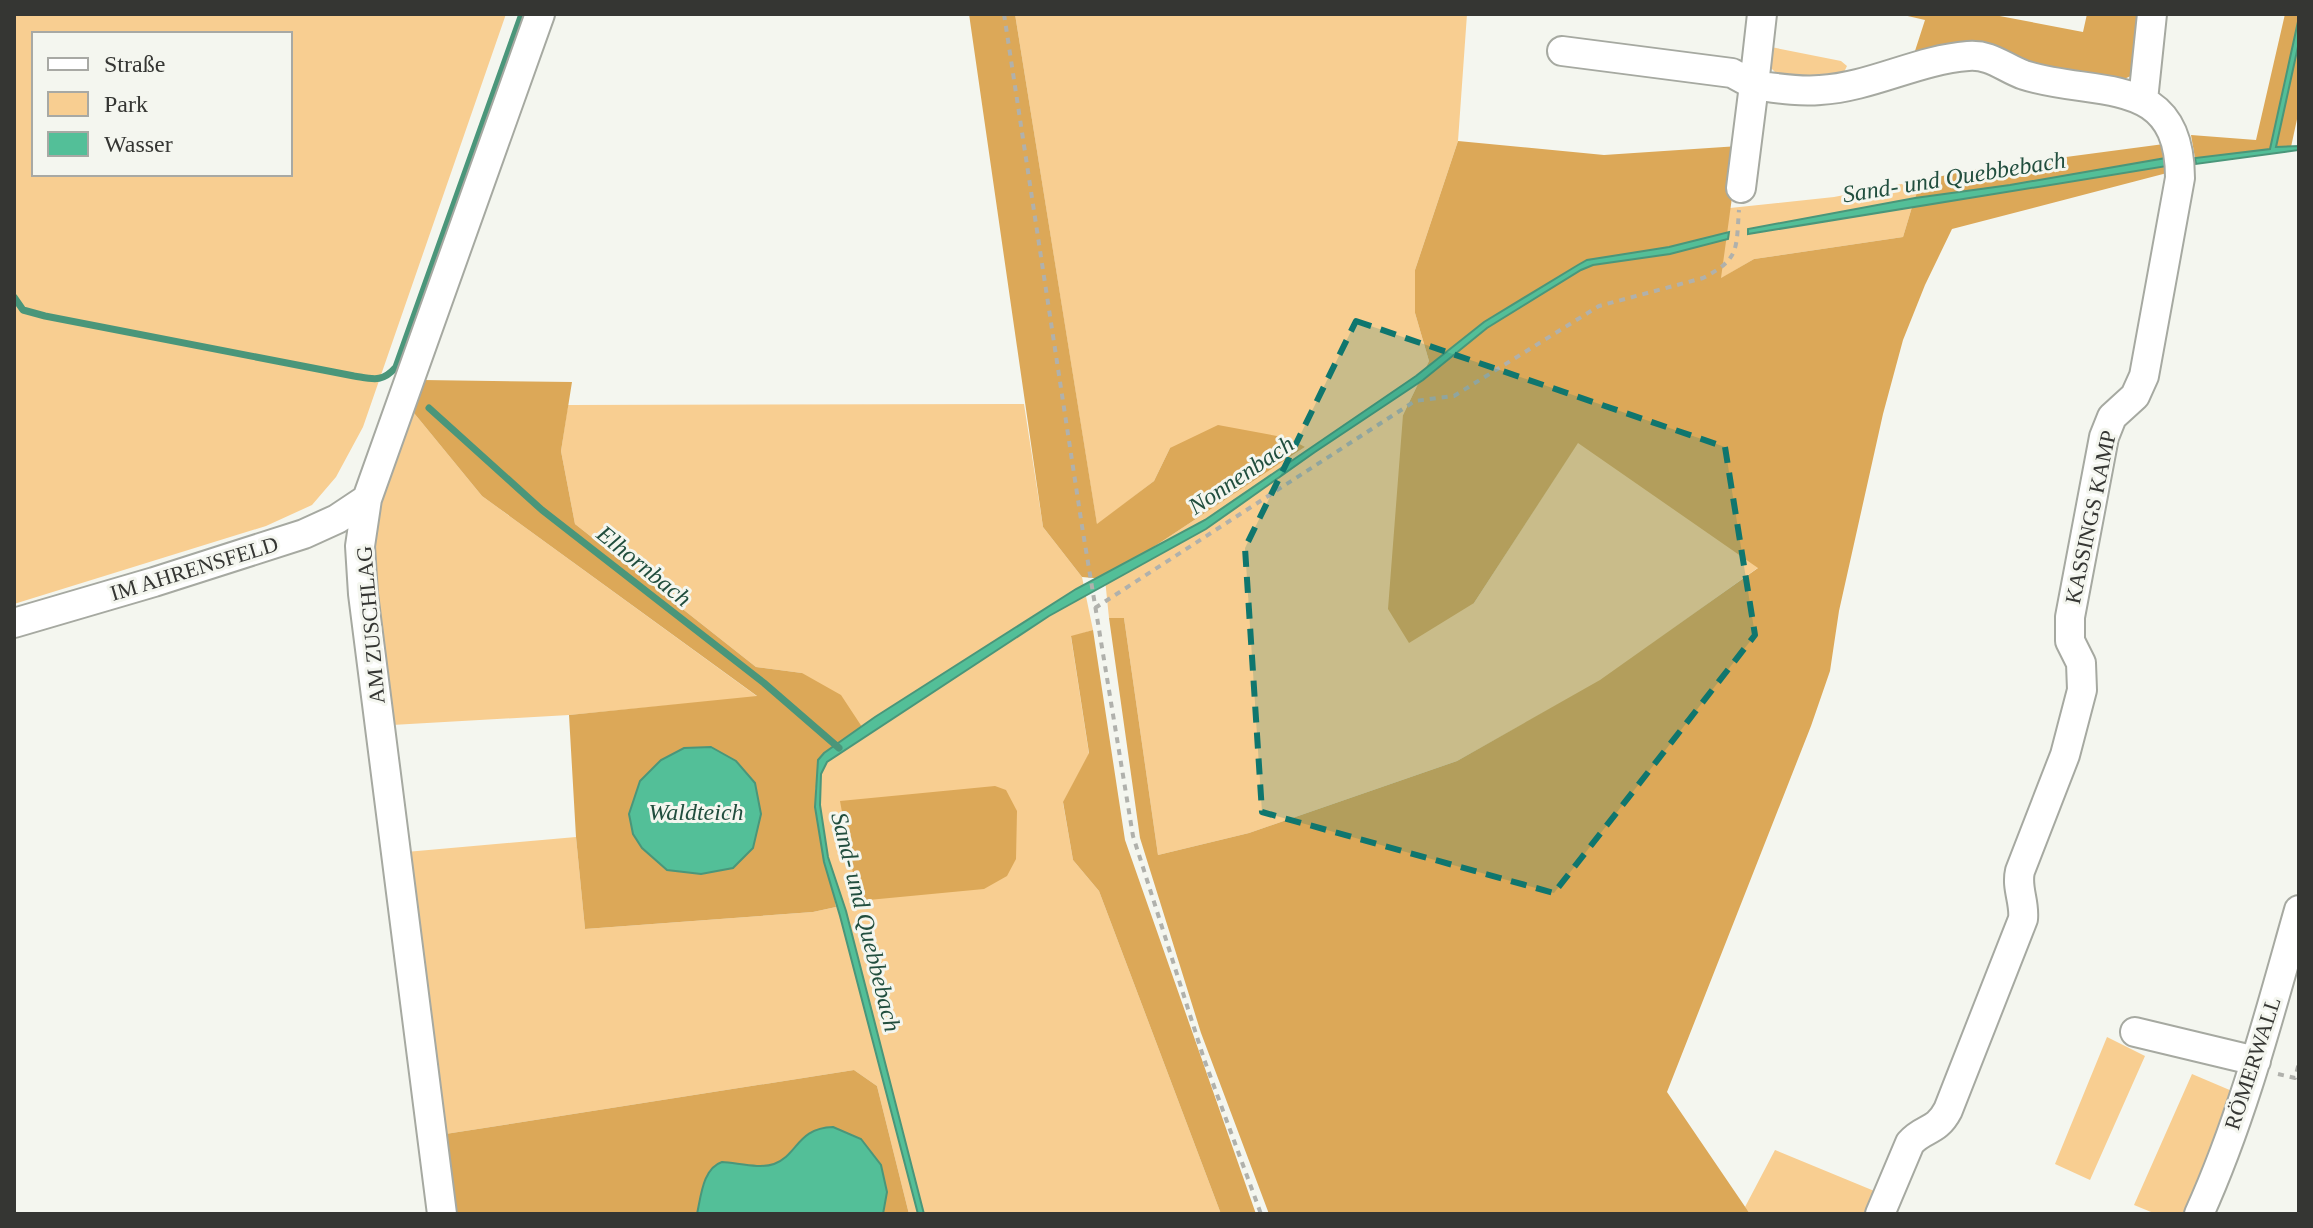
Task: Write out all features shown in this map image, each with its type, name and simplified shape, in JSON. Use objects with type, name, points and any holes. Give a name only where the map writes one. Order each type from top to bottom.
[{"type":"street","name":"AM ZUSCHLAG","points":[[442,1214],[363,594],[360,546],[367,499],[540,14]]},
{"type":"street","points":[[1741,188],[1762,14]]},
{"type":"street","points":[[1562,51],[1732,73],[1754,85],[1798,91],[1843,87],[1925,64],[1980,56],[2025,75],[2143,100],[2152,14]]},
{"type":"street","name":"KASSINGS KAMP","points":[[1880,1214],[1910,1143],[1937,1127],[1948,1110],[2018,932],[2024,912],[2018,886],[2020,871],[2051,796],[2077,711],[2083,673],[2070,641],[2070,617],[2104,437],[2112,417],[2135,396],[2144,376],[2180,178],[2179,150],[2166,120],[2143,100]]},
{"type":"street","name":"IM AHRENSFELD","points":[[14,623],[304,534],[337,519],[367,499]]},
{"type":"street","name":"RÖMERWALL","points":[[2199,1214],[2256,1061],[2299,910]]},
{"type":"street","points":[[2135,1032],[2256,1061]]},
{"type":"path","points":[[1004,14],[1133,836],[1204,1059],[1261,1214]]},
{"type":"path","points":[[1095,608],[1415,401],[1454,396],[1599,306],[1703,278],[1728,264],[1736,242],[1741,188]]},
{"type":"highlighted area","points":[[1356,321],[1725,447],[1755,635],[1554,893],[1262,812],[1245,548]]},
{"type":"green space","points":[[14,14],[506,14],[363,427],[336,477],[312,505],[266,526],[14,604]]},
{"type":"green space","points":[[1015,14],[1467,14],[1458,141],[1415,270],[1415,313],[1429,361],[1403,415],[1474,603],[1578,442],[1759,567],[1600,681],[1457,761],[1249,833],[1158,855],[1124,618],[1109,618],[1105,579],[1305,447],[1170,448],[1154,481],[1097,525]]},
{"type":"green space","points":[[1771,47],[1841,61],[1847,66],[1837,76],[1814,75],[1790,80],[1779,76],[1769,66]]},
{"type":"green space","points":[[1922,180],[1915,198],[1748,229],[1749,234],[1912,207],[1903,237],[1754,259],[1720,279],[1729,233],[1726,233],[1730,208],[1834,197]]},
{"type":"green space","points":[[1024,404],[1043,527],[1082,577],[1093,630],[1071,637],[1089,754],[1063,803],[1073,860],[1099,891],[1221,1214],[909,1214],[877,1086],[854,1070],[439,1135],[406,852],[576,837],[585,929],[813,912],[836,907],[815,790],[824,762],[802,673],[756,667],[575,524],[561,451],[568,405]]},
{"type":"green space","points":[[414,413],[482,496],[758,697],[569,715],[392,725],[369,563],[376,498]]},
{"type":"green space","points":[[2107,1037],[2145,1056],[2090,1180],[2055,1164]]},
{"type":"green space","points":[[2192,1074],[2232,1091],[2185,1214],[2156,1214],[2134,1205]]},
{"type":"green space","points":[[1775,1150],[1884,1195],[1877,1214],[1750,1214],[1745,1207]]},
{"type":"shaded area","points":[[969,14],[1015,14],[1097,524],[1154,481],[1170,448],[1218,425],[1288,438],[1305,447],[1105,579],[1082,577],[1043,527]]},
{"type":"shaded area","points":[[1899,14],[1989,14],[2083,32],[2087,14],[2141,14],[2135,74],[2120,81],[1914,54],[1925,20]]},
{"type":"shaded area","points":[[2285,14],[2299,14],[2299,110],[2291,147],[2195,158],[2191,135],[2256,140]]},
{"type":"shaded area","points":[[1458,141],[1604,155],[1739,146],[1721,278],[1754,259],[1903,237],[1912,207],[2167,166],[2167,173],[1952,229],[1903,340],[1883,414],[1839,611],[1830,671],[1667,1092],[1750,1214],[1269,1214],[1201,1033],[1140,838],[1109,618],[1124,618],[1158,855],[1249,833],[1457,761],[1600,680],[1758,568],[1578,443],[1474,603],[1409,643],[1388,609],[1403,415],[1429,361],[1415,313],[1415,270]]},
{"type":"shaded area","points":[[2164,144],[2166,158],[1915,198],[1922,180],[1982,168]]},
{"type":"shaded area","points":[[423,380],[572,382],[561,451],[575,524],[756,667],[802,673],[841,695],[866,733],[824,762],[815,790],[836,907],[813,912],[585,929],[569,715],[757,696],[482,496],[414,413]],"holes":[[[684,748],[761,814],[753,848],[733,868],[640,781],[661,760]]]},
{"type":"shaded area","points":[[1093,630],[1125,840],[1256,1214],[1221,1214],[1099,891],[1073,860],[1063,802],[1089,753],[1071,636]]},
{"type":"shaded area","points":[[995,786],[1006,790],[1017,811],[1016,859],[1007,876],[984,889],[858,901],[840,801]]},
{"type":"shaded area","points":[[854,1070],[877,1086],[909,1214],[883,1214],[887,1192],[861,1139],[839,1130],[822,1128],[808,1135],[783,1159],[772,1165],[732,1163],[709,1171],[697,1214],[450,1214],[439,1135]]},
{"type":"water","points":[[2299,17],[2299,42],[2276,147],[2299,146],[2299,150],[2196,164],[2195,158],[2270,149]]},
{"type":"water","points":[[2166,158],[2167,166],[1748,234],[1748,229],[1915,198]]},
{"type":"water","points":[[1729,232],[1728,239],[1670,254],[1593,265],[1581,270],[1487,328],[1423,380],[1206,529],[1049,616],[827,762],[821,774],[820,805],[828,857],[846,911],[924,1214],[918,1214],[824,862],[815,807],[818,760],[875,717],[1076,589],[1205,520],[1416,376],[1484,322],[1578,265],[1587,260],[1669,247]]},
{"type":"water","name":"Waldteich","points":[[711,747],[736,761],[755,783],[761,814],[753,848],[733,868],[701,874],[667,870],[642,848],[633,834],[629,814],[640,781],[661,760],[684,748]]},
{"type":"water","points":[[833,1127],[861,1139],[881,1165],[887,1192],[883,1214],[697,1214],[707,1176],[716,1165],[722,1162],[756,1166],[774,1164],[812,1132]]},
{"type":"waterway","points":[[14,297],[23,310],[45,316],[354,376],[377,379],[386,376],[396,367],[522,14]]},
{"type":"waterway","name":"Elhornbach","points":[[429,408],[542,510],[764,683],[839,748]]},
{"type":"water label","name":"Sand- und Quebbebach","points":[[1954,177]]},
{"type":"water label","name":"Nonnenbach","points":[[1241,475]]},
{"type":"water label","name":"Sand- und Quebbebach","points":[[866,922]]}]
